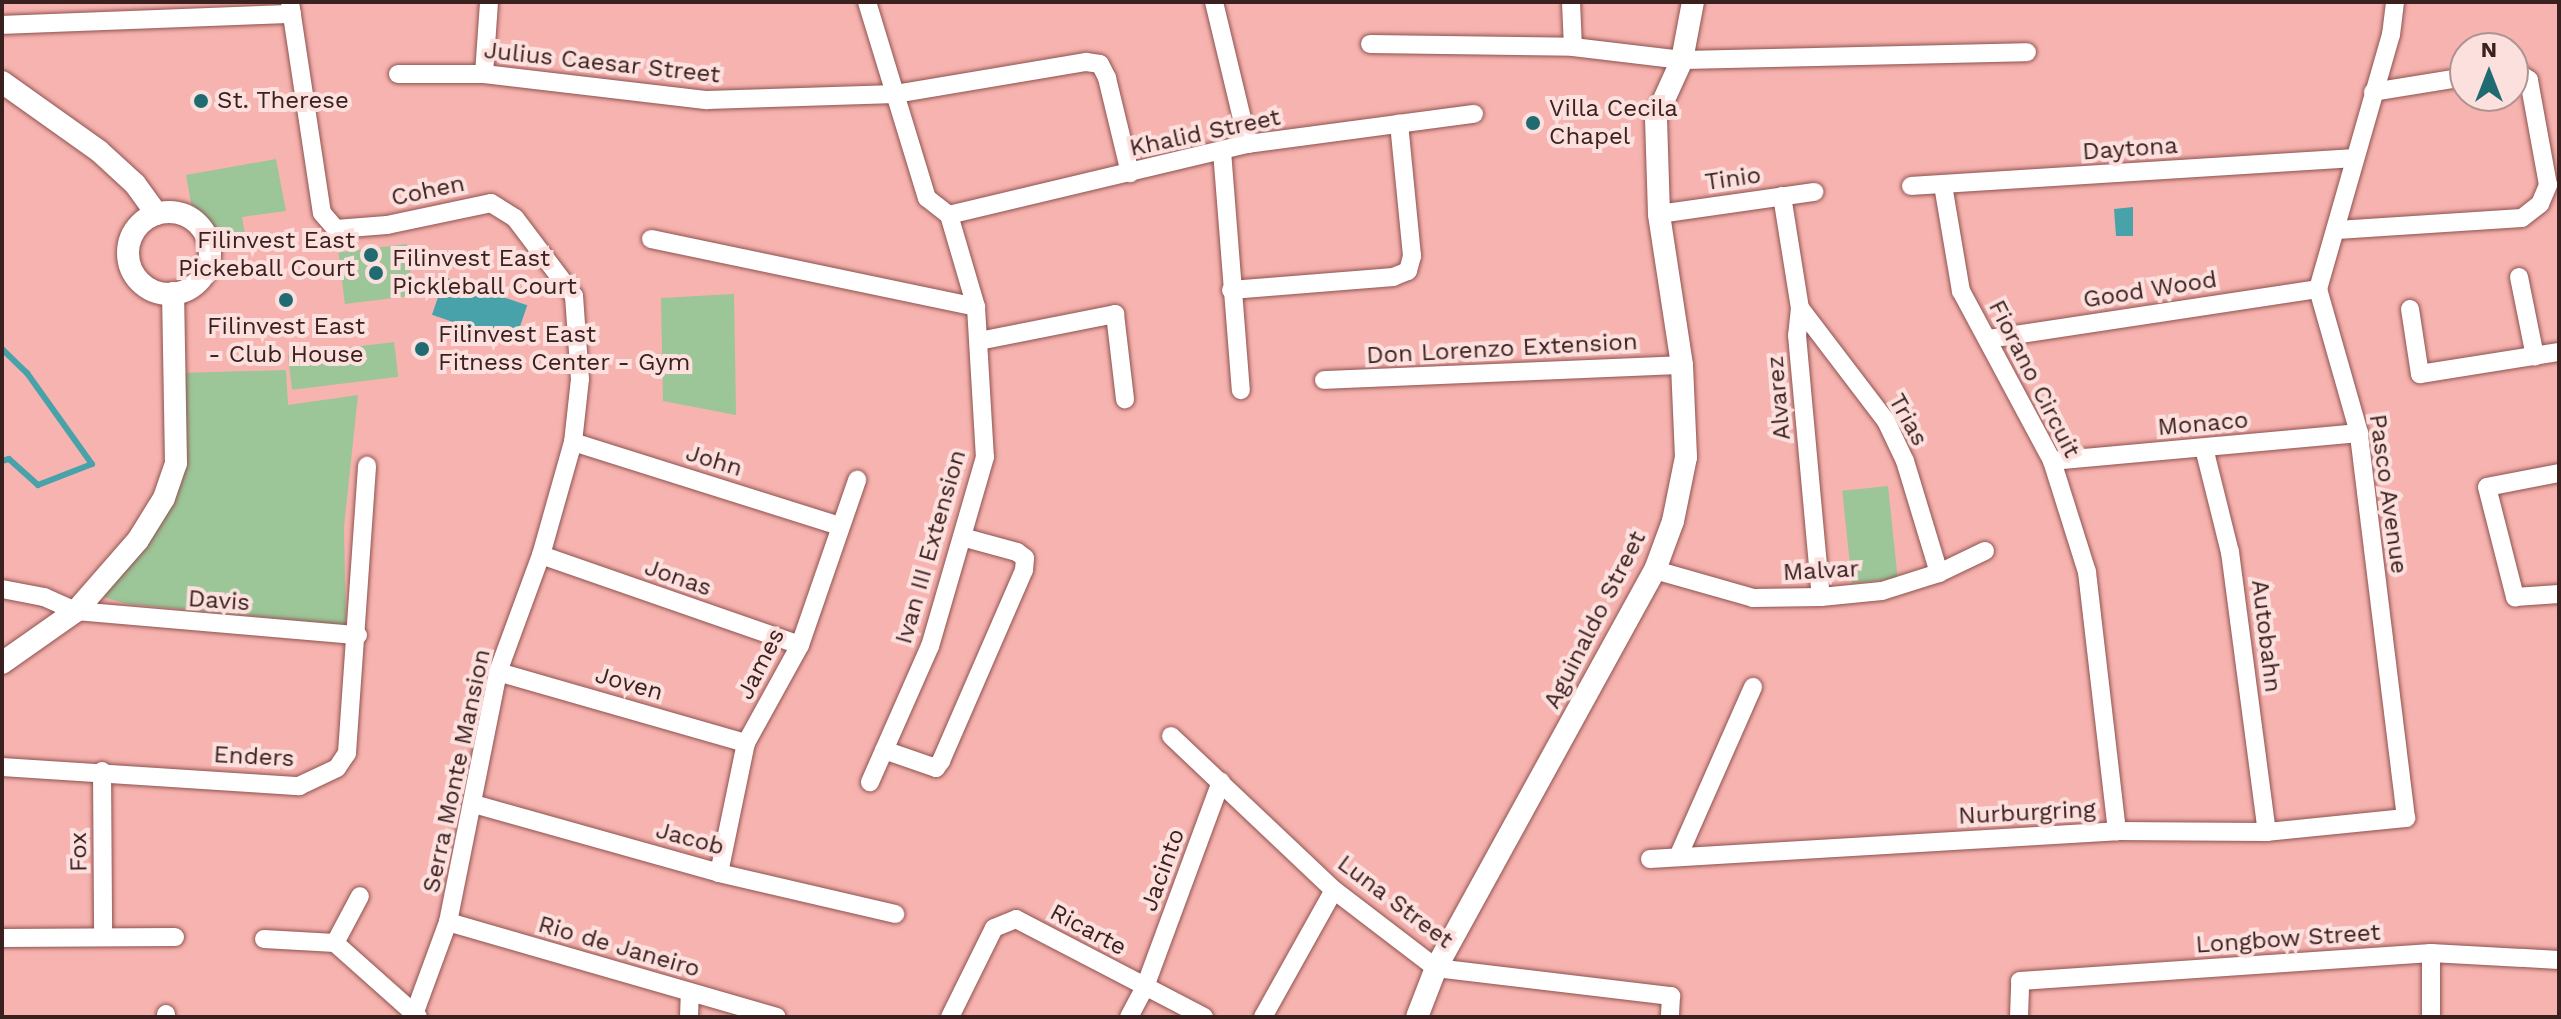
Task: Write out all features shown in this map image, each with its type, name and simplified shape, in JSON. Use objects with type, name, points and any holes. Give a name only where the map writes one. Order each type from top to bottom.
[{"type":"street","points":[[484,74],[489,2]]},
{"type":"street","name":"Ivan III Extension","points":[[867,2],[927,198],[949,215],[976,307],[985,457],[930,646],[870,782]]},
{"type":"street","points":[[1571,2],[1573,47]]},
{"type":"street","name":"Aguinaldo Street","points":[[1417,1017],[1436,968],[1655,570],[1673,521],[1686,457],[1682,365],[1659,214],[1656,117],[1682,60],[1693,2]]},
{"type":"street","points":[[2318,289],[2391,35],[2395,2]]},
{"type":"street","points":[[1221,4],[1248,144]]},
{"type":"street","points":[[2,25],[291,8]]},
{"type":"street","name":"Cohen","points":[[291,8],[322,213],[336,229],[387,225],[491,203],[515,218],[574,296],[580,379],[573,442]]},
{"type":"street","points":[[1370,44],[1573,47],[1682,60],[2027,52]]},
{"type":"street","name":"Julius Caesar Street","points":[[398,74],[484,74],[707,100],[896,94],[1086,62],[1100,64],[1107,78],[1130,173]]},
{"type":"street","points":[[2373,92],[2449,80]]},
{"type":"street","points":[[2337,230],[2522,218],[2540,204],[2548,185],[2529,80]]},
{"type":"street","points":[[2,82],[99,151],[135,184],[157,214]]},
{"type":"street","name":"Khalid Street","points":[[949,215],[1248,144],[1474,114]]},
{"type":"street","points":[[1231,290],[1393,277],[1408,271],[1412,256],[1399,124]]},
{"type":"street","points":[[1222,151],[1241,390]]},
{"type":"street","name":"Daytona","points":[[1911,186],[2354,158]]},
{"type":"street","name":"Fiorano Circuit","points":[[1943,185],[1961,291],[2052,461],[2087,572],[2117,831]]},
{"type":"street","name":"Tinio","points":[[1659,214],[1814,192]]},
{"type":"street","name":"Alvarez","points":[[1782,196],[1800,308],[1797,335],[1821,597]]},
{"type":"street","points":[[157,214],[184,215],[195,222],[209,245],[206,271],[198,282],[173,293],[145,286],[129,261],[133,232],[157,214]]},
{"type":"street","points":[[651,239],[976,307]]},
{"type":"street","points":[[2519,277],[2535,356]]},
{"type":"street","name":"Good Wood","points":[[1988,339],[2318,289]]},
{"type":"street","name":"Pasco Avenue","points":[[2318,289],[2359,433],[2406,818]]},
{"type":"street","points":[[2,663],[76,611],[138,540],[164,498],[176,463],[173,293]]},
{"type":"street","name":"Trias","points":[[1800,308],[1886,421],[1905,461],[1939,573]]},
{"type":"street","points":[[2410,309],[2420,374],[2559,352]]},
{"type":"street","points":[[979,341],[1115,314],[1125,399]]},
{"type":"street","name":"Don Lorenzo Extension","points":[[1324,380],[1682,365]]},
{"type":"street","name":"Monaco","points":[[2052,461],[2359,433]]},
{"type":"street","name":"John","points":[[573,442],[840,526]]},
{"type":"street","name":"Serra Monte Mansion","points":[[415,1017],[448,922],[498,672],[541,555],[573,442]]},
{"type":"street","name":"Autobahn","points":[[2204,448],[2230,552],[2267,832]]},
{"type":"street","name":"Enders","points":[[2,767],[299,786],[322,779],[347,753],[358,635],[367,466]]},
{"type":"street","points":[[2559,473],[2487,487],[2515,597],[2559,594]]},
{"type":"street","name":"James","points":[[719,873],[746,743],[800,645],[857,480]]},
{"type":"street","points":[[884,750],[929,767],[941,761],[1024,570],[1025,558],[1017,552],[962,537]]},
{"type":"street","name":"Malvar","points":[[1655,570],[1753,598],[1821,597],[1882,591],[1939,573],[1985,551]]},
{"type":"street","name":"Jonas","points":[[541,555],[800,645]]},
{"type":"street","name":"Davis","points":[[2,589],[44,597],[76,611],[358,635]]},
{"type":"street","name":"Joven","points":[[498,672],[746,743]]},
{"type":"street","points":[[1678,857],[1753,687]]},
{"type":"street","name":"Luna Street","points":[[1171,736],[1334,890],[1436,968],[1671,996],[1670,1017]]},
{"type":"street","name":"Fox","points":[[102,771],[103,934]]},
{"type":"street","name":"Jacinto","points":[[1129,1017],[1145,987],[1221,782]]},
{"type":"street","name":"Jacob","points":[[474,804],[719,873],[895,914]]},
{"type":"street","name":"Nurburgring","points":[[1650,859],[2117,831],[2267,832],[2406,818]]},
{"type":"street","points":[[1263,1017],[1334,890]]},
{"type":"street","points":[[335,943],[360,896]]},
{"type":"street","name":"Ricarte","points":[[950,1017],[994,928],[1016,919],[1204,1017]]},
{"type":"street","name":"Rio de Janeiro","points":[[448,922],[777,1017]]},
{"type":"street","points":[[2,938],[103,934],[175,937]]},
{"type":"street","points":[[264,939],[335,943],[415,1017]]},
{"type":"street","points":[[2431,953],[2431,1017]]},
{"type":"street","name":"Longbow Street","points":[[2019,1017],[2020,981],[2431,953],[2559,960]]},
{"type":"street","points":[[689,1017],[690,993]]},
{"type":"green space","points":[[276,159],[286,211],[242,217],[247,246],[220,252],[192,208],[186,175]]},
{"type":"green space","name":"Filinvest East Pickleball Court","points":[[407,244],[413,296],[345,304],[339,252]]},
{"type":"green space","points":[[734,294],[736,415],[663,401],[661,298]]},
{"type":"green space","points":[[394,342],[398,377],[292,390],[288,355]]},
{"type":"green space","points":[[286,370],[288,405],[358,395],[344,527],[346,625],[127,604],[93,594],[173,502],[182,373]]},
{"type":"green space","points":[[1888,486],[1898,578],[1852,583],[1842,491]]},
{"type":"water","points":[[2133,207],[2133,236],[2116,236],[2114,209]]},
{"type":"water","points":[[445,277],[527,305],[514,343],[432,315]]},
{"type":"waterway","points":[[2,349],[27,373],[92,464],[38,485],[9,459],[2,461]]},
{"type":"place","name":"St. Therese","points":[[201,101]]},
{"type":"place","name":"Villa Cecila Chapel","points":[[1533,123]]},
{"type":"place","name":"Filinvest East Pickeball Court","points":[[371,255]]},
{"type":"place","name":"Filinvest East Pickleball Court","points":[[376,273]]},
{"type":"place","name":"Filinvest East - Club House","points":[[286,300]]},
{"type":"place","name":"Filinvest East Fitness Center - Gym","points":[[422,349]]}]
